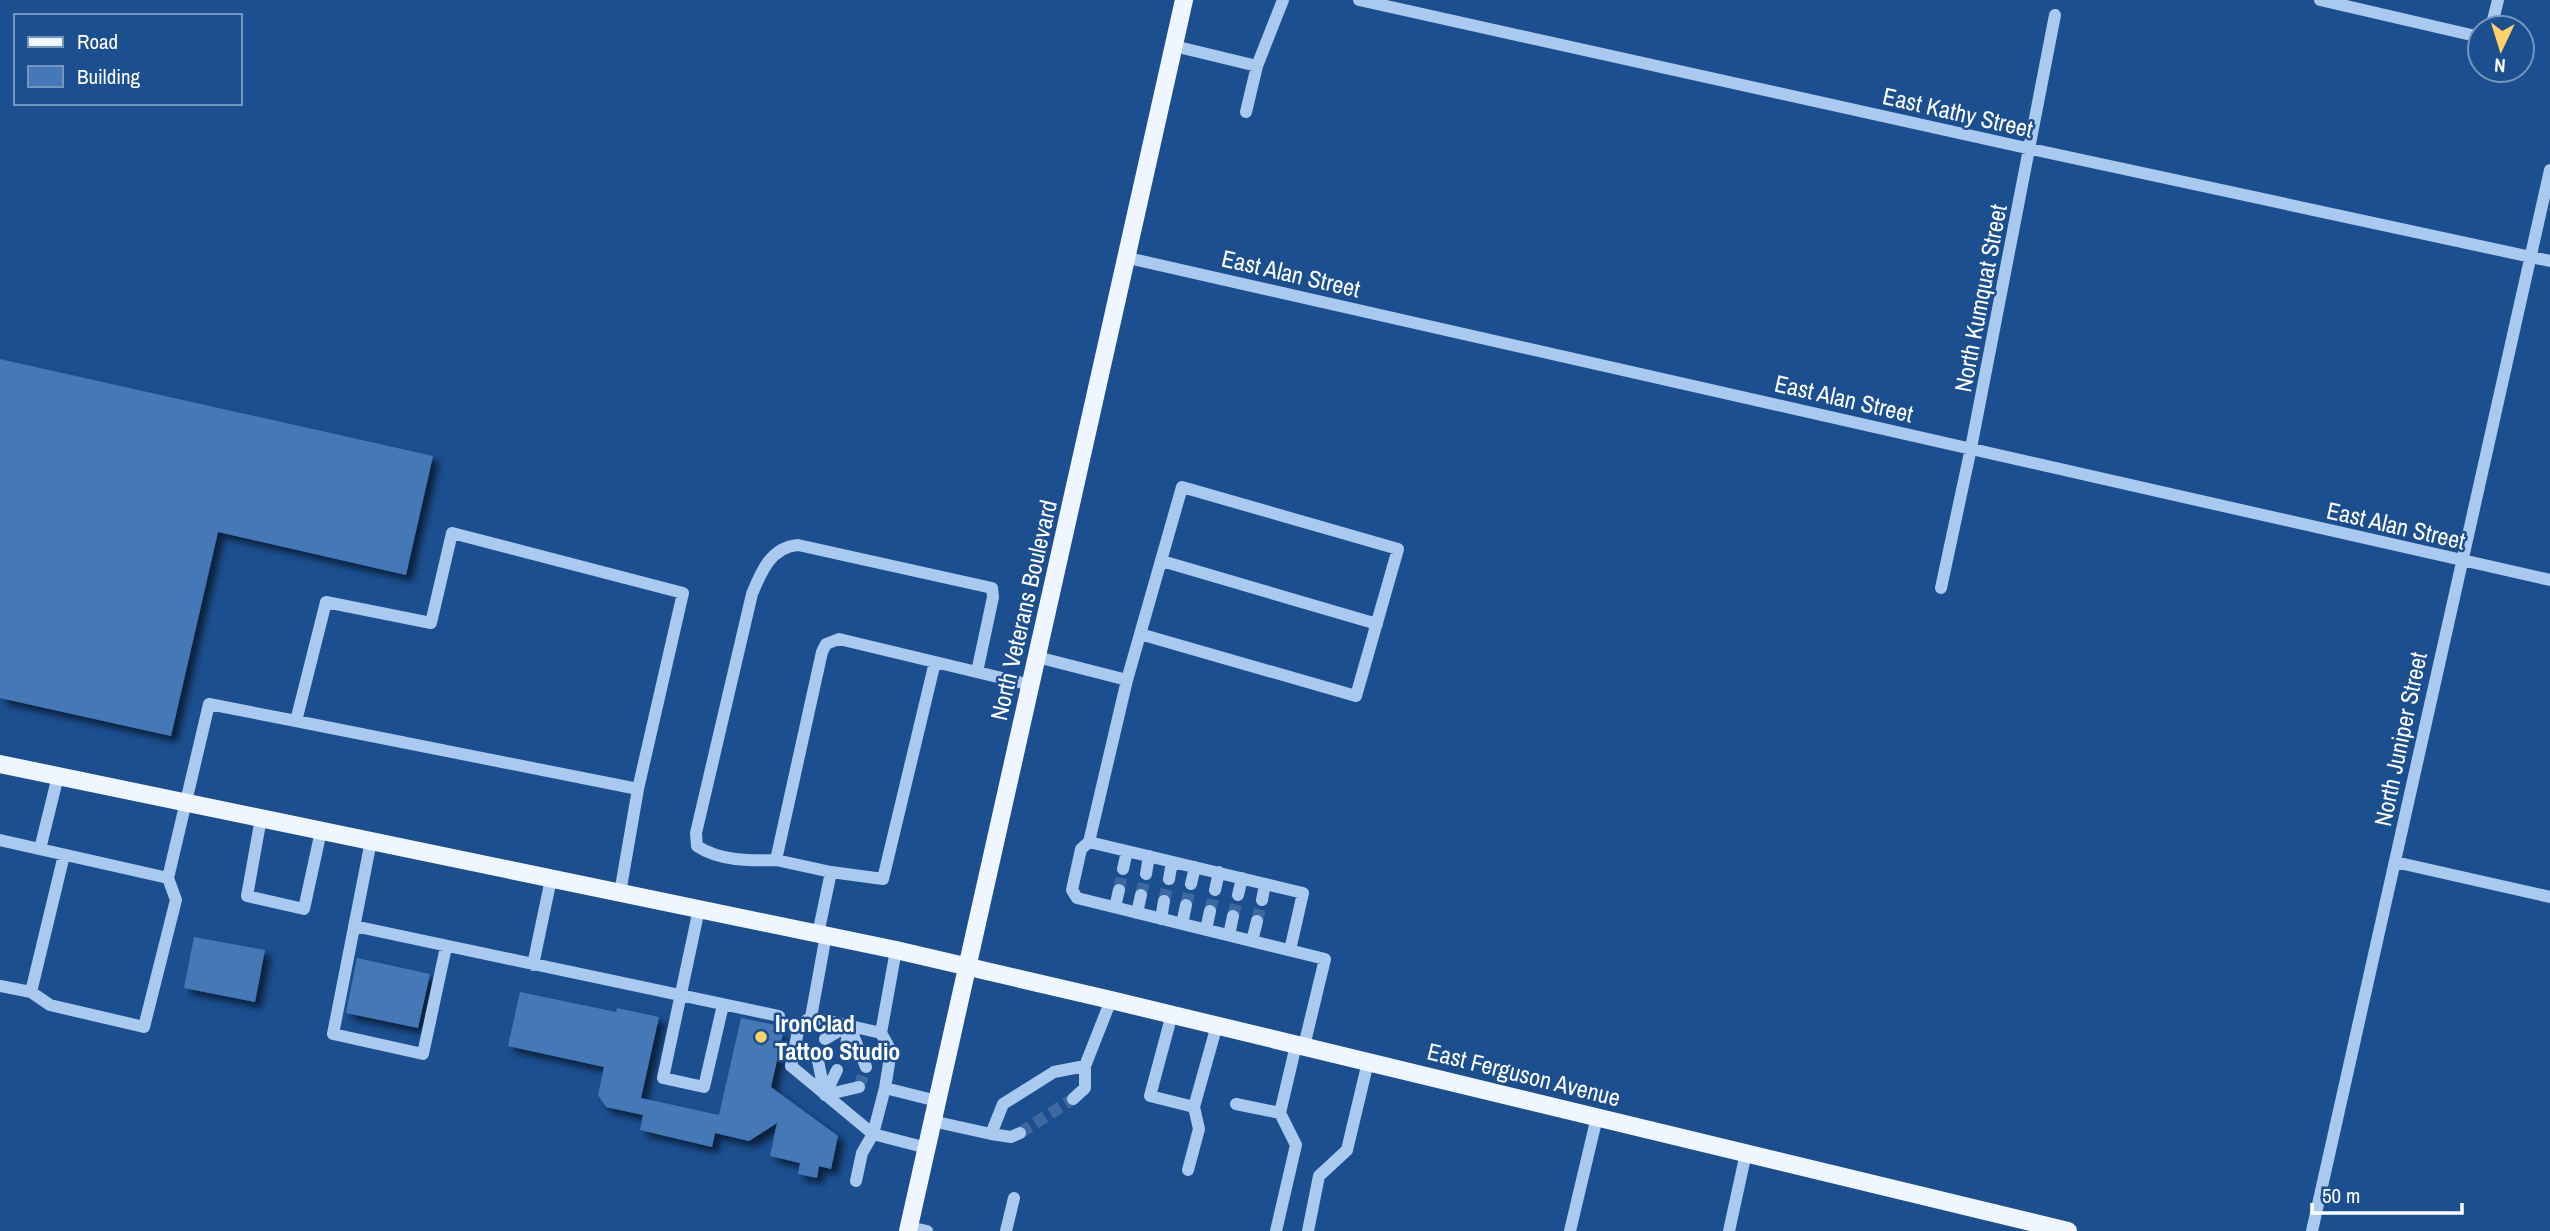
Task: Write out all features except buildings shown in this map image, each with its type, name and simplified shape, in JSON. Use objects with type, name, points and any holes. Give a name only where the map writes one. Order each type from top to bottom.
[{"type":"main road","name":"North Veterans Boulevard","points":[[908,1229],[1184,0]]},
{"type":"main road","name":"East Ferguson Avenue","points":[[0,764],[896,950],[1172,1014],[2068,1231]]},
{"type":"street","points":[[1246,112],[1257,66],[1283,0]]},
{"type":"street","name":"East Kathy Street","points":[[1359,0],[2550,261]]},
{"type":"street","points":[[2320,0],[2466,34]]},
{"type":"street","name":"North Kumquat Street","points":[[1941,588],[2031,149],[2055,15]]},
{"type":"street","points":[[1174,46],[1257,66]]},
{"type":"street","name":"North Juniper Street","points":[[2312,1231],[2550,170]]},
{"type":"street","name":"East Alan Street","points":[[1128,258],[2550,580]]},
{"type":"street","points":[[1140,634],[1356,696],[1398,549],[1182,487],[1162,561],[1140,634],[1127,680],[1089,842],[1081,849],[1072,890],[1077,898],[1325,959],[1280,1113],[1296,1145],[1276,1231]]},
{"type":"street","points":[[296,721],[326,602],[431,623],[452,533],[684,593],[638,789],[620,893]]},
{"type":"street","points":[[935,662],[883,878],[831,872],[776,860],[748,861],[705,852],[697,846],[696,833],[752,594],[763,569],[775,554],[787,546],[798,545],[992,588],[993,597],[977,672]]},
{"type":"street","points":[[1162,561],[1377,624]]},
{"type":"street","points":[[776,860],[826,644],[839,639],[1031,685]]},
{"type":"street","points":[[1037,657],[1127,680]]},
{"type":"street","points":[[0,986],[31,992],[50,1005],[144,1027],[176,900],[168,878],[209,704],[638,789]]},
{"type":"street","points":[[40,849],[58,776]]},
{"type":"street","points":[[261,818],[247,896],[304,909],[321,831]]},
{"type":"street","points":[[0,840],[168,878]]},
{"type":"street","points":[[371,841],[332,1034],[423,1054],[446,947]]},
{"type":"street","points":[[1089,842],[1303,893],[1290,950]]},
{"type":"street","points":[[1123,869],[1127,851]]},
{"type":"street","points":[[31,992],[64,855]]},
{"type":"street","points":[[1146,874],[1149,856]]},
{"type":"street","points":[[1169,879],[1172,862]]},
{"type":"street","points":[[2395,862],[2550,897]]},
{"type":"street","points":[[1191,884],[1195,867]]},
{"type":"street","points":[[831,872],[811,1017],[799,1026],[791,1066],[873,1133],[927,1148]]},
{"type":"street","points":[[1215,890],[1219,872]]},
{"type":"street","points":[[1238,895],[1242,878]]},
{"type":"street","points":[[533,965],[551,879]]},
{"type":"street","points":[[1262,900],[1265,884]]},
{"type":"street","points":[[1115,907],[1118,890]]},
{"type":"street","points":[[1137,913],[1141,895]]},
{"type":"street","points":[[1161,919],[1164,901]]},
{"type":"street","points":[[1182,924],[1186,905]]},
{"type":"street","points":[[699,909],[663,1078],[704,1087],[723,1004]]},
{"type":"street","points":[[1206,930],[1210,911]]},
{"type":"street","points":[[1228,935],[1233,916]]},
{"type":"street","points":[[1252,941],[1257,921]]},
{"type":"street","points":[[354,926],[779,1016]]},
{"type":"street","points":[[856,1181],[862,1153],[873,1133],[885,1088],[891,1051],[881,1032],[896,950]]},
{"type":"street","points":[[1073,1098],[1086,1088],[1084,1066],[1111,1000]]},
{"type":"street","points":[[1172,1014],[1150,1096],[1194,1107]]},
{"type":"street","points":[[811,1017],[881,1032]]},
{"type":"street","points":[[825,1039],[849,1025]]},
{"type":"street","points":[[845,1052],[849,1025]]},
{"type":"street","points":[[849,1025],[866,1067]]},
{"type":"street","points":[[1188,1170],[1199,1129],[1194,1107],[1217,1026]]},
{"type":"street","points":[[817,1056],[825,1094]]},
{"type":"street","points":[[1308,1231],[1319,1176],[1347,1150],[1368,1062]]},
{"type":"street","points":[[991,1134],[1003,1104],[1054,1072],[1084,1066]]},
{"type":"street","points":[[825,1094],[837,1070]]},
{"type":"street","points":[[825,1094],[859,1087]]},
{"type":"street","points":[[885,1088],[937,1101]]},
{"type":"street","points":[[1236,1104],[1280,1113]]},
{"type":"street","points":[[1570,1231],[1597,1117]]},
{"type":"street","points":[[932,1121],[1012,1137],[1020,1133]]},
{"type":"street","points":[[1730,1231],[1746,1153]]},
{"type":"street","points":[[1006,1231],[1014,1198]]},
{"type":"street","points":[[908,1229],[927,1231]]},
{"type":"tunnel","points":[[1119,890],[1123,869]]},
{"type":"tunnel","points":[[1141,895],[1146,874]]},
{"type":"tunnel","points":[[1164,901],[1169,879]]},
{"type":"tunnel","points":[[1186,905],[1191,884]]},
{"type":"tunnel","points":[[1210,911],[1215,890]]},
{"type":"tunnel","points":[[1233,916],[1238,895]]},
{"type":"tunnel","points":[[1257,921],[1262,900]]},
{"type":"tunnel","points":[[859,1087],[866,1067]]},
{"type":"tunnel","points":[[1020,1133],[1073,1099]]},
{"type":"place","name":"IronClad Tattoo Studio","points":[[761,1037]]}]
